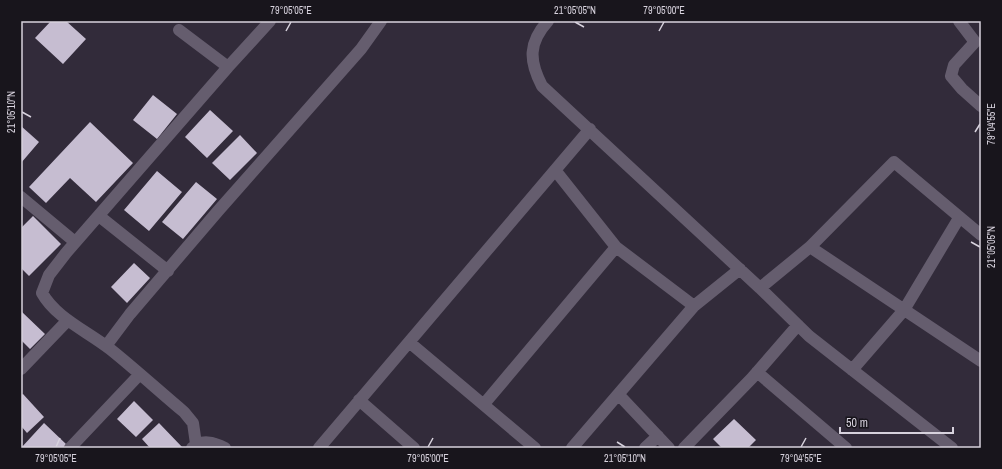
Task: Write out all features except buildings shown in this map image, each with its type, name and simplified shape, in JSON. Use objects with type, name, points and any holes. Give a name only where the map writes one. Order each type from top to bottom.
[{"type":"street","points":[[225,448],[216,443],[194,446],[193,423],[140,374],[106,346],[68,320],[46,299],[42,293],[49,275],[75,242],[270,21]]},
{"type":"street","points":[[106,346],[130,314],[218,211],[361,49],[381,21]]},
{"type":"street","points":[[548,21],[534,40],[532,61],[535,72],[542,86],[740,269],[798,325],[852,370],[952,448]]},
{"type":"street","points":[[959,21],[978,39],[954,65],[951,76],[958,86],[981,106]]},
{"type":"street","points":[[179,30],[228,67]]},
{"type":"street","points":[[319,448],[590,129]]},
{"type":"street","points":[[760,288],[810,247],[894,162],[981,236]]},
{"type":"street","points":[[555,170],[616,247],[694,306]]},
{"type":"street","points":[[21,197],[75,242]]},
{"type":"street","points":[[98,216],[168,271]]},
{"type":"street","points":[[852,370],[904,310],[959,218]]},
{"type":"street","points":[[484,404],[616,247]]},
{"type":"street","points":[[810,247],[981,361]]},
{"type":"street","points":[[572,448],[694,306],[740,269]]},
{"type":"street","points":[[21,369],[68,320]]},
{"type":"street","points":[[684,448],[757,372],[798,325]]},
{"type":"street","points":[[409,342],[535,448]]},
{"type":"street","points":[[757,372],[846,448]]},
{"type":"street","points":[[70,448],[140,374]]},
{"type":"street","points":[[618,395],[669,448]]},
{"type":"street","points":[[360,400],[414,448]]},
{"type":"street","points":[[645,448],[658,436]]}]
